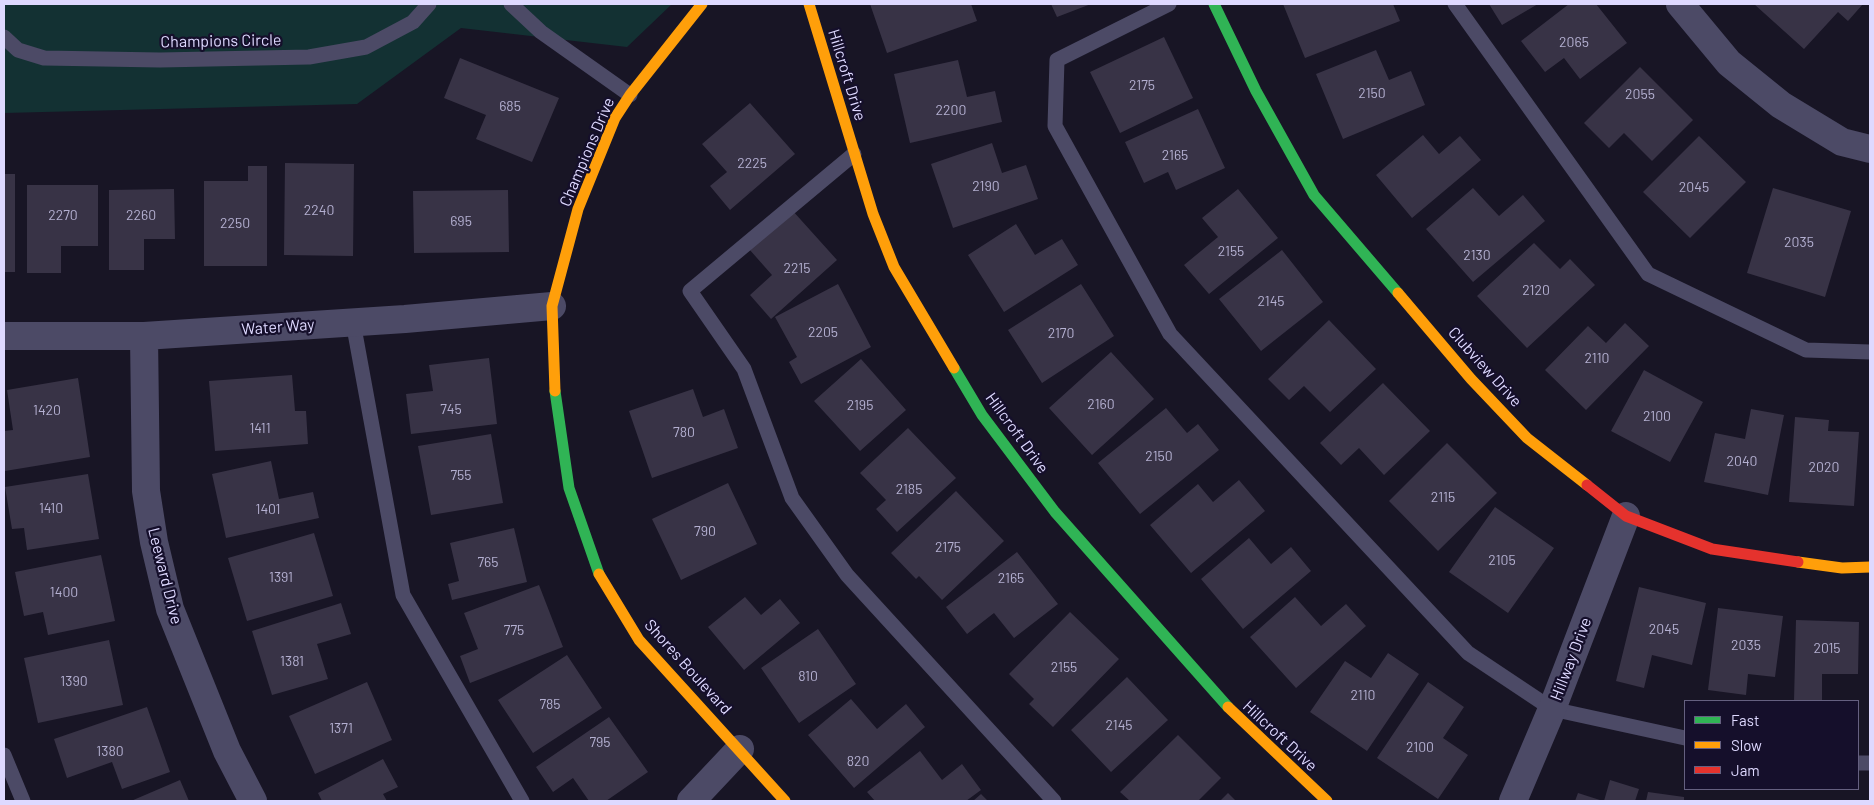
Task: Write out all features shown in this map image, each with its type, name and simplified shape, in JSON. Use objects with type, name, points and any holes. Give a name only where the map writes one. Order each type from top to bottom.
[{"type":"street","name":"Champions Drive","points":[[552,306],[578,209],[615,118],[630,95],[702,4]]},
{"type":"street","name":"Hillcroft Drive","points":[[809,4],[873,214],[894,267],[982,415],[1055,512],[1158,631],[1242,724],[1327,801]]},
{"type":"street","name":"Clubview Drive","points":[[1214,4],[1256,91],[1314,196],[1471,379],[1527,438],[1626,516],[1712,548],[1842,568],[1870,568]]},
{"type":"street","points":[[1680,4],[1730,63],[1781,105],[1842,142],[1870,149]]},
{"type":"street","name":"Water Way","points":[[4,336],[144,336],[552,306]]},
{"type":"street","name":"Shores Boulevard","points":[[552,306],[555,402],[569,488],[601,579],[639,640],[740,749],[785,801]]},
{"type":"street","name":"Leeward Drive","points":[[144,336],[146,491],[156,552],[170,609],[227,750],[253,801]]},
{"type":"street","name":"Hillway Drive","points":[[1513,801],[1552,710],[1626,516]]},
{"type":"street","points":[[691,801],[740,749]]},
{"type":"lane","name":"Champions Circle","points":[[4,37],[18,50],[44,58],[160,60],[309,57],[366,47],[413,22],[429,4]]},
{"type":"lane","points":[[511,4],[541,32],[630,95]]},
{"type":"lane","points":[[1169,4],[1057,60],[1055,126],[1170,334],[1468,653],[1552,710],[1684,738]]},
{"type":"lane","points":[[1455,4],[1648,274],[1806,350],[1870,352]]},
{"type":"lane","points":[[854,154],[690,291],[744,370],[792,498],[847,575],[1054,801]]},
{"type":"lane","points":[[353,322],[403,595],[522,801]]},
{"type":"lane","points":[[4,755],[23,801]]},
{"type":"green space","points":[[4,4],[672,4],[627,47],[461,28],[357,104],[4,113]]},
{"type":"building","points":[[870,4],[971,4],[977,21],[887,53]]},
{"type":"building","points":[[1051,4],[1091,4],[1057,17]]},
{"type":"building","points":[[1283,4],[1393,4],[1400,21],[1305,58]]},
{"type":"building","points":[[1489,4],[1538,4],[1502,25]]},
{"type":"building","points":[[1569,4],[1596,4],[1627,43],[1580,79],[1564,58],[1545,72],[1521,41]]},
{"type":"building","points":[[1754,4],[1863,4],[1848,21],[1838,12],[1804,49]]},
{"type":"building","points":[[1164,37],[1193,98],[1120,133],[1090,72]]},
{"type":"building","points":[[1376,50],[1389,80],[1411,71],[1425,105],[1343,139],[1316,74]]},
{"type":"building","points":[[460,58],[559,98],[532,162],[476,139],[486,115],[444,98]]},
{"type":"building","points":[[958,60],[967,97],[995,91],[1002,122],[910,143],[894,74]]},
{"type":"building","points":[[1640,67],[1693,120],[1652,161],[1624,133],[1609,148],[1584,123]]},
{"type":"building","points":[[750,103],[795,154],[730,210],[710,186],[727,172],[702,144]]},
{"type":"building","points":[[1198,109],[1225,168],[1176,190],[1168,172],[1144,183],[1125,142]]},
{"type":"building","points":[[1423,135],[1439,154],[1460,136],[1481,160],[1412,218],[1376,175]]},
{"type":"building","points":[[1699,136],[1746,182],[1690,238],[1643,192]]},
{"type":"building","points":[[992,143],[1002,173],[1026,165],[1038,199],[953,228],[931,164]]},
{"type":"building","points":[[285,163],[354,164],[353,256],[284,255]]},
{"type":"building","points":[[248,166],[267,166],[267,266],[204,266],[204,181],[248,181]]},
{"type":"building","points":[[4,174],[15,174],[15,272],[4,272]]},
{"type":"building","points":[[27,185],[98,185],[98,246],[61,246],[61,273],[27,273]]},
{"type":"building","points":[[1473,188],[1499,216],[1523,195],[1545,221],[1473,282],[1426,229]]},
{"type":"building","points":[[1773,188],[1851,211],[1825,297],[1747,273]]},
{"type":"building","points":[[174,189],[175,239],[144,239],[144,270],[109,270],[109,190]]},
{"type":"building","points":[[1238,189],[1278,238],[1209,294],[1184,265],[1218,237],[1202,218]]},
{"type":"building","points":[[508,190],[509,252],[414,253],[413,191]]},
{"type":"building","points":[[792,210],[837,260],[771,319],[750,295],[772,275],[749,249]]},
{"type":"building","points":[[1016,224],[1035,255],[1062,239],[1078,265],[1004,312],[968,255]]},
{"type":"building","points":[[1534,243],[1560,269],[1570,259],[1595,285],[1527,348],[1477,296]]},
{"type":"building","points":[[1282,250],[1323,302],[1261,351],[1219,299]]},
{"type":"building","points":[[838,284],[871,347],[801,384],[789,362],[797,357],[775,317]]},
{"type":"building","points":[[1081,284],[1114,336],[1042,383],[1008,330]]},
{"type":"building","points":[[1329,320],[1376,369],[1330,412],[1304,386],[1289,400],[1268,379]]},
{"type":"building","points":[[1625,323],[1649,346],[1586,410],[1545,370],[1588,326],[1606,343]]},
{"type":"building","points":[[1111,352],[1154,399],[1092,455],[1049,408]]},
{"type":"building","points":[[489,358],[497,424],[411,434],[406,394],[433,391],[429,365]]},
{"type":"building","points":[[861,359],[906,410],[860,451],[814,401]]},
{"type":"building","points":[[1644,370],[1703,402],[1670,462],[1611,431]]},
{"type":"building","points":[[292,375],[295,411],[306,411],[308,444],[215,451],[209,381]]},
{"type":"building","points":[[78,378],[90,457],[5,471],[4,431],[13,430],[7,390]]},
{"type":"building","points":[[1383,383],[1430,431],[1384,475],[1359,448],[1341,465],[1320,443]]},
{"type":"building","points":[[693,389],[703,417],[724,409],[738,448],[652,478],[629,411]]},
{"type":"building","points":[[1166,408],[1187,433],[1198,424],[1219,450],[1140,514],[1098,463]]},
{"type":"building","points":[[1751,409],[1784,415],[1768,495],[1704,482],[1715,433],[1745,439]]},
{"type":"building","points":[[1795,417],[1829,420],[1828,431],[1859,432],[1854,506],[1789,502]]},
{"type":"building","points":[[908,428],[956,478],[897,532],[876,509],[886,500],[860,473]]},
{"type":"building","points":[[491,434],[503,503],[431,515],[418,446]]},
{"type":"building","points":[[1447,443],[1497,493],[1438,551],[1389,501]]},
{"type":"building","points":[[271,461],[279,499],[313,492],[319,518],[226,538],[212,474]]},
{"type":"building","points":[[88,474],[99,539],[27,550],[24,528],[12,529],[5,487]]},
{"type":"building","points":[[1239,480],[1265,511],[1191,573],[1150,525],[1198,484],[1213,502]]},
{"type":"building","points":[[728,483],[757,544],[681,580],[652,519]]},
{"type":"building","points":[[956,491],[1004,541],[942,600],[919,576],[916,579],[891,553]]},
{"type":"building","points":[[1495,507],[1554,548],[1508,613],[1449,572]]},
{"type":"building","points":[[514,528],[527,582],[452,600],[448,584],[459,581],[450,543]]},
{"type":"building","points":[[314,533],[333,596],[247,621],[228,558]]},
{"type":"building","points":[[1249,538],[1271,564],[1291,547],[1311,571],[1243,629],[1201,579]]},
{"type":"building","points":[[1017,552],[1058,604],[1014,638],[994,613],[967,634],[946,607]]},
{"type":"building","points":[[101,555],[115,621],[48,635],[43,612],[24,616],[15,572]]},
{"type":"building","points":[[539,585],[563,647],[470,683],[460,656],[478,649],[464,613]]},
{"type":"building","points":[[1639,587],[1706,603],[1692,665],[1652,655],[1644,688],[1616,681]]},
{"type":"building","points":[[745,597],[761,615],[780,599],[800,623],[744,670],[708,627]]},
{"type":"building","points":[[1295,597],[1321,626],[1346,604],[1366,626],[1296,688],[1250,637]]},
{"type":"building","points":[[341,603],[351,634],[317,644],[328,679],[272,695],[252,631]]},
{"type":"building","points":[[1718,608],[1783,616],[1775,677],[1748,674],[1746,695],[1708,690]]},
{"type":"building","points":[[1070,612],[1119,659],[1053,727],[1029,704],[1034,699],[1009,674]]},
{"type":"building","points":[[1796,620],[1859,622],[1858,674],[1822,674],[1822,700],[1794,700]]},
{"type":"building","points":[[818,629],[856,684],[799,723],[761,668]]},
{"type":"building","points":[[109,640],[123,705],[38,723],[24,658]]},
{"type":"building","points":[[1388,653],[1419,674],[1367,751],[1310,712],[1345,661],[1371,678]]},
{"type":"building","points":[[567,655],[602,708],[533,753],[498,700]]},
{"type":"building","points":[[1127,677],[1168,720],[1111,772],[1071,730]]},
{"type":"building","points":[[367,682],[392,740],[315,774],[289,716]]},
{"type":"building","points":[[1428,682],[1464,707],[1443,738],[1468,755],[1438,799],[1377,758]]},
{"type":"building","points":[[851,699],[877,729],[906,704],[925,727],[854,788],[808,735]]},
{"type":"building","points":[[147,707],[170,772],[122,789],[112,762],[67,778],[54,739]]},
{"type":"building","points":[[609,717],[648,772],[606,801],[589,801],[573,778],[553,792],[536,767]]},
{"type":"building","points":[[1178,735],[1221,778],[1198,801],[1130,801],[1120,792]]},
{"type":"building","points":[[920,751],[942,780],[962,764],[981,790],[966,801],[875,801],[867,792]]},
{"type":"building","points":[[383,759],[398,787],[383,794],[387,801],[322,801],[318,793]]},
{"type":"building","points":[[180,780],[189,801],[131,801]]},
{"type":"building","points":[[1610,780],[1639,789],[1635,801],[1604,801]]},
{"type":"building","points":[[1648,792],[1684,797],[1684,801],[1646,801]]},
{"type":"building","points":[[1228,793],[1236,801],[1220,801]]},
{"type":"building","points":[[1578,793],[1603,801],[1575,801]]},
{"type":"building","points":[[981,794],[988,801],[973,801]]},
{"type":"traffic: fast","points":[[1214,4],[1256,91],[1314,195],[1398,293]]},
{"type":"traffic: fast","points":[[954,368],[982,415],[1055,512],[1228,707]]},
{"type":"traffic: fast","points":[[555,391],[569,488],[599,574]]},
{"type":"traffic: slow","points":[[555,391],[552,306],[578,209],[615,118],[630,95],[702,4]]},
{"type":"traffic: slow","points":[[809,4],[873,214],[894,267],[954,368]]},
{"type":"traffic: slow","points":[[1398,293],[1471,379],[1527,438],[1587,485]]},
{"type":"traffic: slow","points":[[1798,562],[1842,568],[1870,567]]},
{"type":"traffic: slow","points":[[599,574],[639,640],[785,801]]},
{"type":"traffic: slow","points":[[1228,707],[1327,801]]},
{"type":"traffic: jam","points":[[1587,485],[1626,516],[1712,549],[1798,562]]}]
